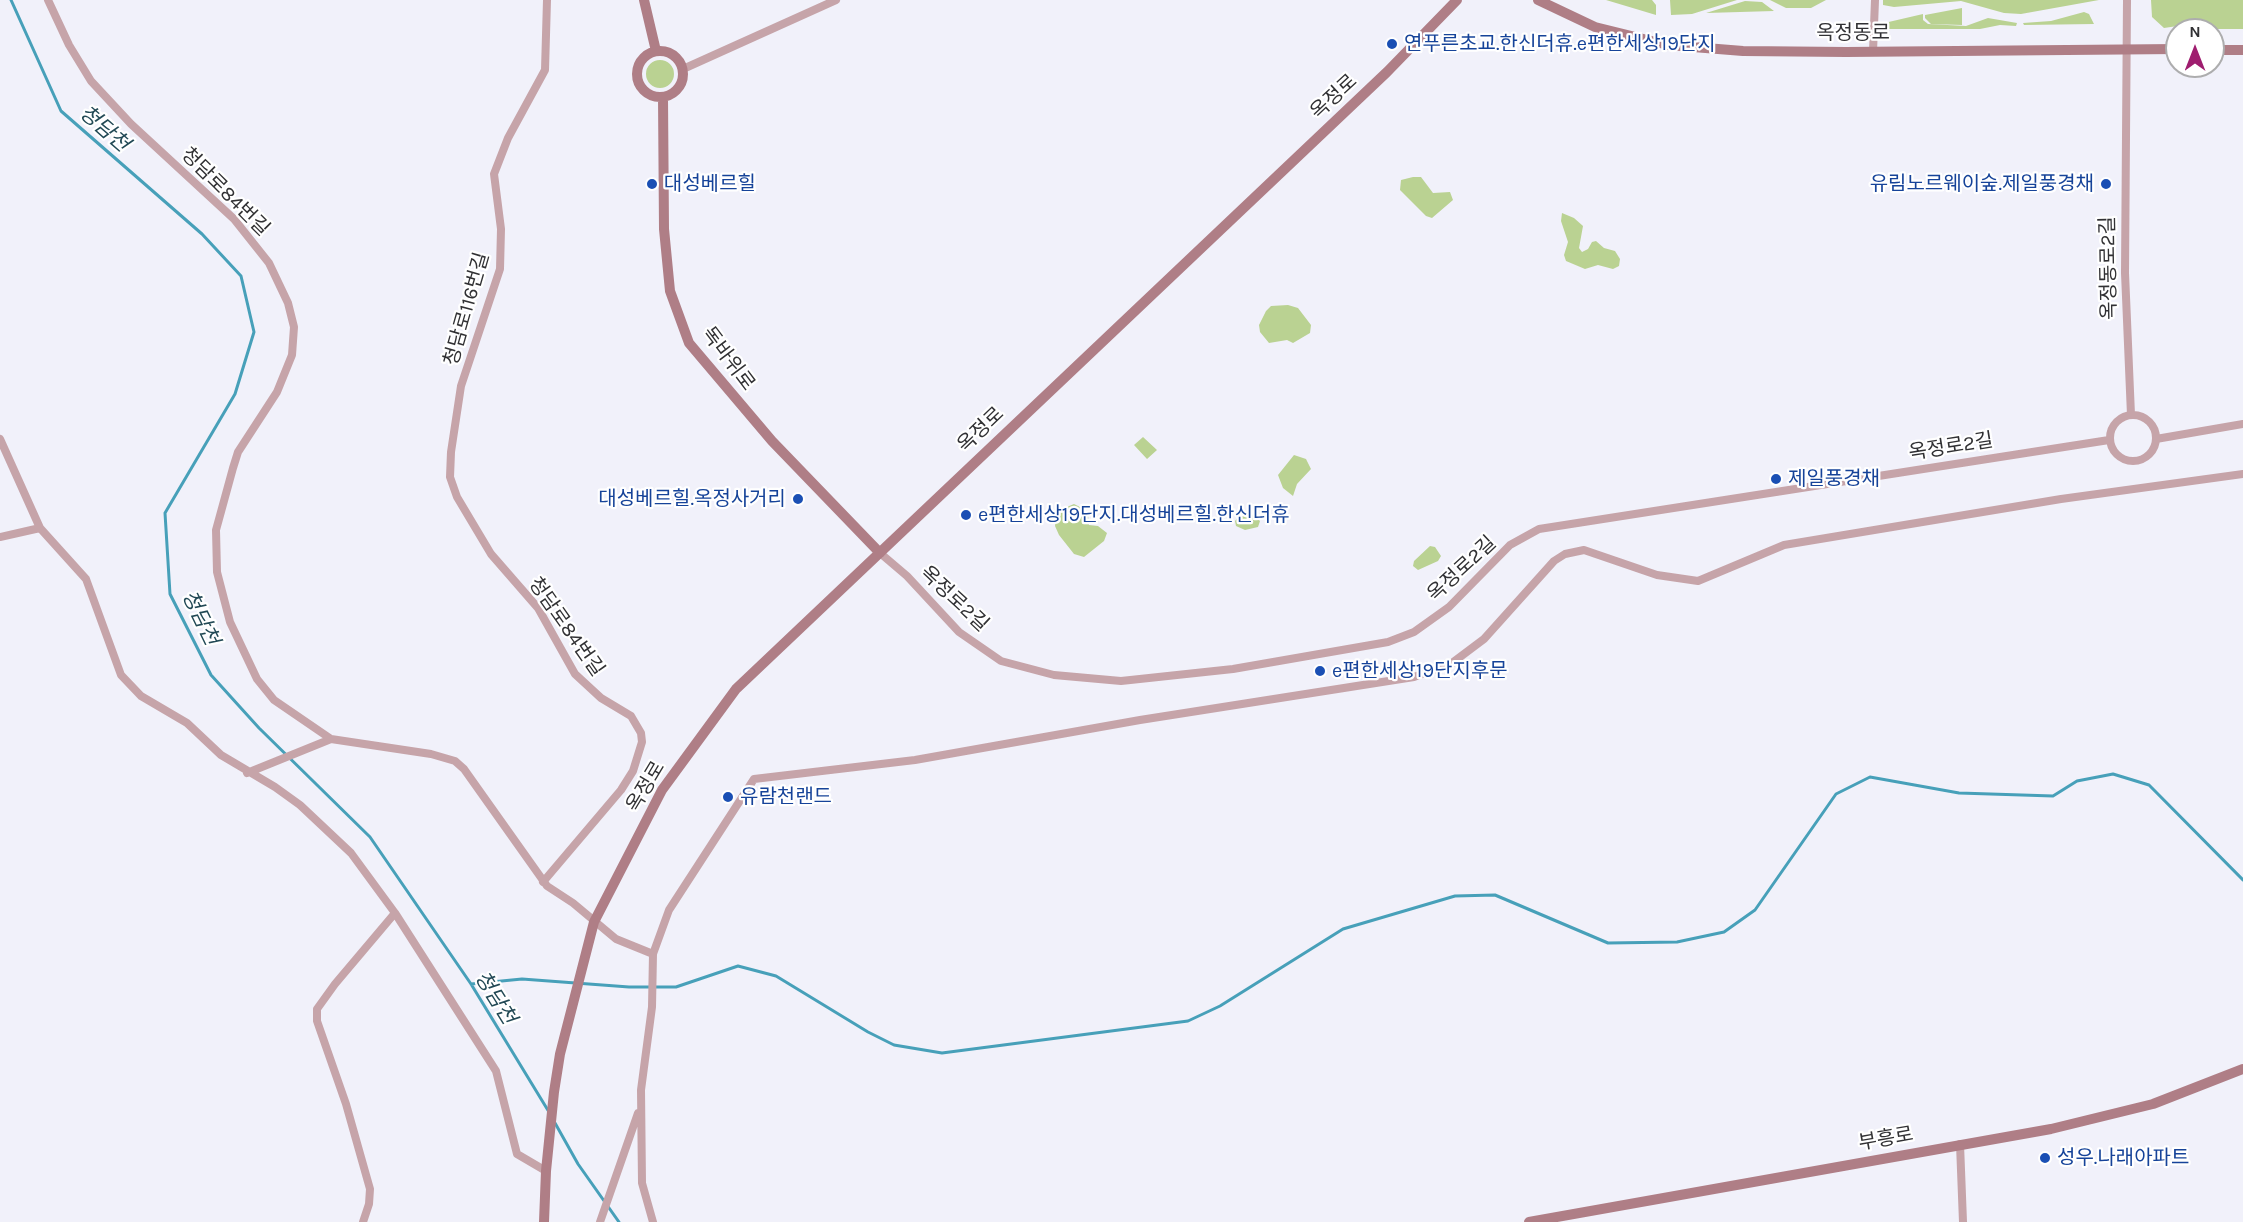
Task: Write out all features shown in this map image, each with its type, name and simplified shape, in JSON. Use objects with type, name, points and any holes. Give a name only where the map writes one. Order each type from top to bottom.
[{"type":"main road","points":[[644,0],[656,51]]},
{"type":"main road","name":"옥정로","points":[[546,1171],[554,1092],[573,999],[594,922],[662,790],[736,689],[1387,72],[1457,0]]},
{"type":"main road","name":"옥정동로","points":[[1538,0],[1595,27],[1668,45],[1743,51],[2165,50]]},
{"type":"main road","points":[[2225,50],[2243,50]]},
{"type":"main road","points":[[656,51],[676,56],[683,69],[684,76],[678,91],[663,98],[648,94],[638,82],[638,66],[642,59],[656,51]]},
{"type":"main road","name":"독바위로","points":[[663,98],[664,229],[670,291],[689,343],[772,441],[880,553]]},
{"type":"main road","name":"부흥로","points":[[1529,1222],[2051,1129],[2153,1104],[2243,1069]]},
{"type":"main road","points":[[544,1222],[546,1171]]},
{"type":"street","name":"청담로84번길","points":[[48,0],[69,45],[91,81],[131,124],[234,219],[269,263],[288,303],[294,327],[292,355],[277,392],[238,452],[216,530],[217,572],[230,622],[257,679],[274,700],[331,739]]},
{"type":"street","name":"청담로116번길","points":[[451,459],[461,386],[500,269],[501,229],[494,174],[508,138],[543,79],[547,57],[547,0]]},
{"type":"street","points":[[683,69],[836,0]]},
{"type":"street","points":[[1873,52],[1875,0]]},
{"type":"street","name":"옥정동로2길","points":[[2127,0],[2125,273],[2131,415]]},
{"type":"street","points":[[2131,415],[2146,419],[2152,424],[2156,439],[2155,447],[2144,458],[2129,461],[2115,454],[2109,440],[2113,426],[2118,420],[2131,415]]},
{"type":"street","points":[[2156,439],[2243,424]]},
{"type":"street","points":[[0,439],[40,528],[86,579],[121,675],[130,686],[187,723],[221,755],[247,773],[275,787],[319,822],[351,853],[395,913],[496,1071],[517,1154],[546,1171]]},
{"type":"street","name":"옥정로2길","points":[[880,553],[907,576],[959,632],[1001,660],[1054,675],[1121,681],[1233,669],[1388,642],[1414,632],[1449,607],[1510,545],[1539,529],[2109,440]]},
{"type":"street","name":"청담로84번길","points":[[451,459],[450,477],[457,497],[490,554],[538,608],[581,681],[601,698],[632,716],[641,733],[641,752],[621,790],[543,882]]},
{"type":"street","points":[[653,1222],[642,1183],[641,1104],[652,1007],[653,954],[669,909],[754,779],[915,760],[1140,720],[1414,677],[1452,663],[1484,639],[1554,561],[1565,554],[1584,550],[1657,575],[1698,580],[1784,545],[2061,499],[2243,474]]},
{"type":"street","points":[[0,537],[40,528]]},
{"type":"street","name":"청담로84번길","points":[[247,773],[331,739],[430,754],[455,761],[464,768],[543,882],[616,939],[653,954]]},
{"type":"street","points":[[363,1222],[369,1204],[368,1183],[346,1104],[317,1021],[317,1009],[395,913]]},
{"type":"street","points":[[600,1222],[641,1104]]},
{"type":"street","points":[[1960,1144],[1963,1222]]},
{"type":"green space","points":[[1606,0],[1652,0],[1656,5],[1656,15]]},
{"type":"green space","points":[[1670,0],[1737,0],[1692,14],[1671,15]]},
{"type":"green space","points":[[1770,0],[1826,0],[1811,8],[1786,8]]},
{"type":"green space","points":[[1883,0],[2099,0],[2021,14],[2004,13],[1961,1],[1894,7],[1883,5]]},
{"type":"green space","points":[[2151,0],[2243,0],[2243,29],[2225,29],[2225,18],[2165,18],[2164,28],[2152,17]]},
{"type":"green space","points":[[1745,1],[1762,2],[1774,11],[1706,13]]},
{"type":"green space","points":[[1962,8],[1962,25],[1931,24],[1925,18],[1925,15]]},
{"type":"green space","points":[[2084,12],[2089,14],[2094,24],[2024,25],[2023,23],[2051,21]]},
{"type":"green space","points":[[1923,14],[1923,20],[1928,24],[1966,26],[1988,18],[2017,23],[2016,26],[2000,25],[1980,29],[1881,29],[1880,24]]},
{"type":"green space","points":[[660,60],[670,64],[674,74],[670,84],[660,88],[650,84],[646,74],[650,64]]},
{"type":"green space","points":[[1421,177],[1433,193],[1450,192],[1453,200],[1432,218],[1426,216],[1400,190],[1401,180]]},
{"type":"green space","points":[[1562,213],[1574,218],[1583,226],[1579,248],[1582,252],[1596,241],[1604,248],[1615,251],[1620,259],[1619,266],[1613,269],[1598,265],[1585,269],[1566,261],[1564,255],[1568,242],[1561,221]]},
{"type":"green space","points":[[1288,305],[1298,308],[1311,325],[1310,333],[1293,343],[1287,340],[1269,343],[1260,332],[1259,325],[1266,311],[1271,306]]},
{"type":"green space","points":[[1143,437],[1157,450],[1147,459],[1134,445]]},
{"type":"green space","points":[[1294,455],[1306,459],[1311,469],[1297,484],[1293,496],[1283,488],[1278,475]]},
{"type":"green space","points":[[1074,504],[1088,515],[1089,525],[1098,526],[1107,533],[1104,541],[1084,557],[1074,554],[1055,526],[1062,509]]},
{"type":"green space","points":[[1243,511],[1248,511],[1260,521],[1258,527],[1245,530],[1236,526],[1235,521]]},
{"type":"green space","points":[[1430,546],[1435,547],[1441,556],[1438,561],[1418,570],[1413,566],[1414,561]]},
{"type":"waterway","name":"청담천","points":[[11,0],[61,111],[202,234],[241,276],[254,332],[235,394],[165,513],[170,594],[211,675],[259,728],[370,837],[471,984],[549,1112]]},
{"type":"waterway","points":[[471,984],[522,979],[629,987],[676,987],[738,966],[776,976],[868,1032],[894,1045],[942,1053],[1188,1021],[1220,1006],[1343,929],[1455,896],[1495,895],[1608,943],[1677,942],[1724,932],[1755,910],[1836,794],[1870,777],[1959,793],[2053,796],[2077,781],[2113,774],[2149,785],[2243,880]]},
{"type":"waterway","name":"청담천","points":[[555,1123],[578,1164],[619,1222]]},
{"type":"place","name":"연푸른초교.한신더휴.e편한세상19단지","points":[[1392,44]]},
{"type":"place","name":"대성베르힐","points":[[652,184]]},
{"type":"place","name":"유림노르웨이숲.제일풍경채","points":[[2106,184]]},
{"type":"place","name":"제일풍경채","points":[[1776,479]]},
{"type":"place","name":"대성베르힐.옥정사거리","points":[[798,499]]},
{"type":"place","name":"e편한세상19단지.대성베르힐.한신더휴","points":[[966,515]]},
{"type":"place","name":"e편한세상19단지후문","points":[[1320,671]]},
{"type":"place","name":"유람천랜드","points":[[728,797]]},
{"type":"place","name":"성우.나래아파트","points":[[2045,1158]]}]
